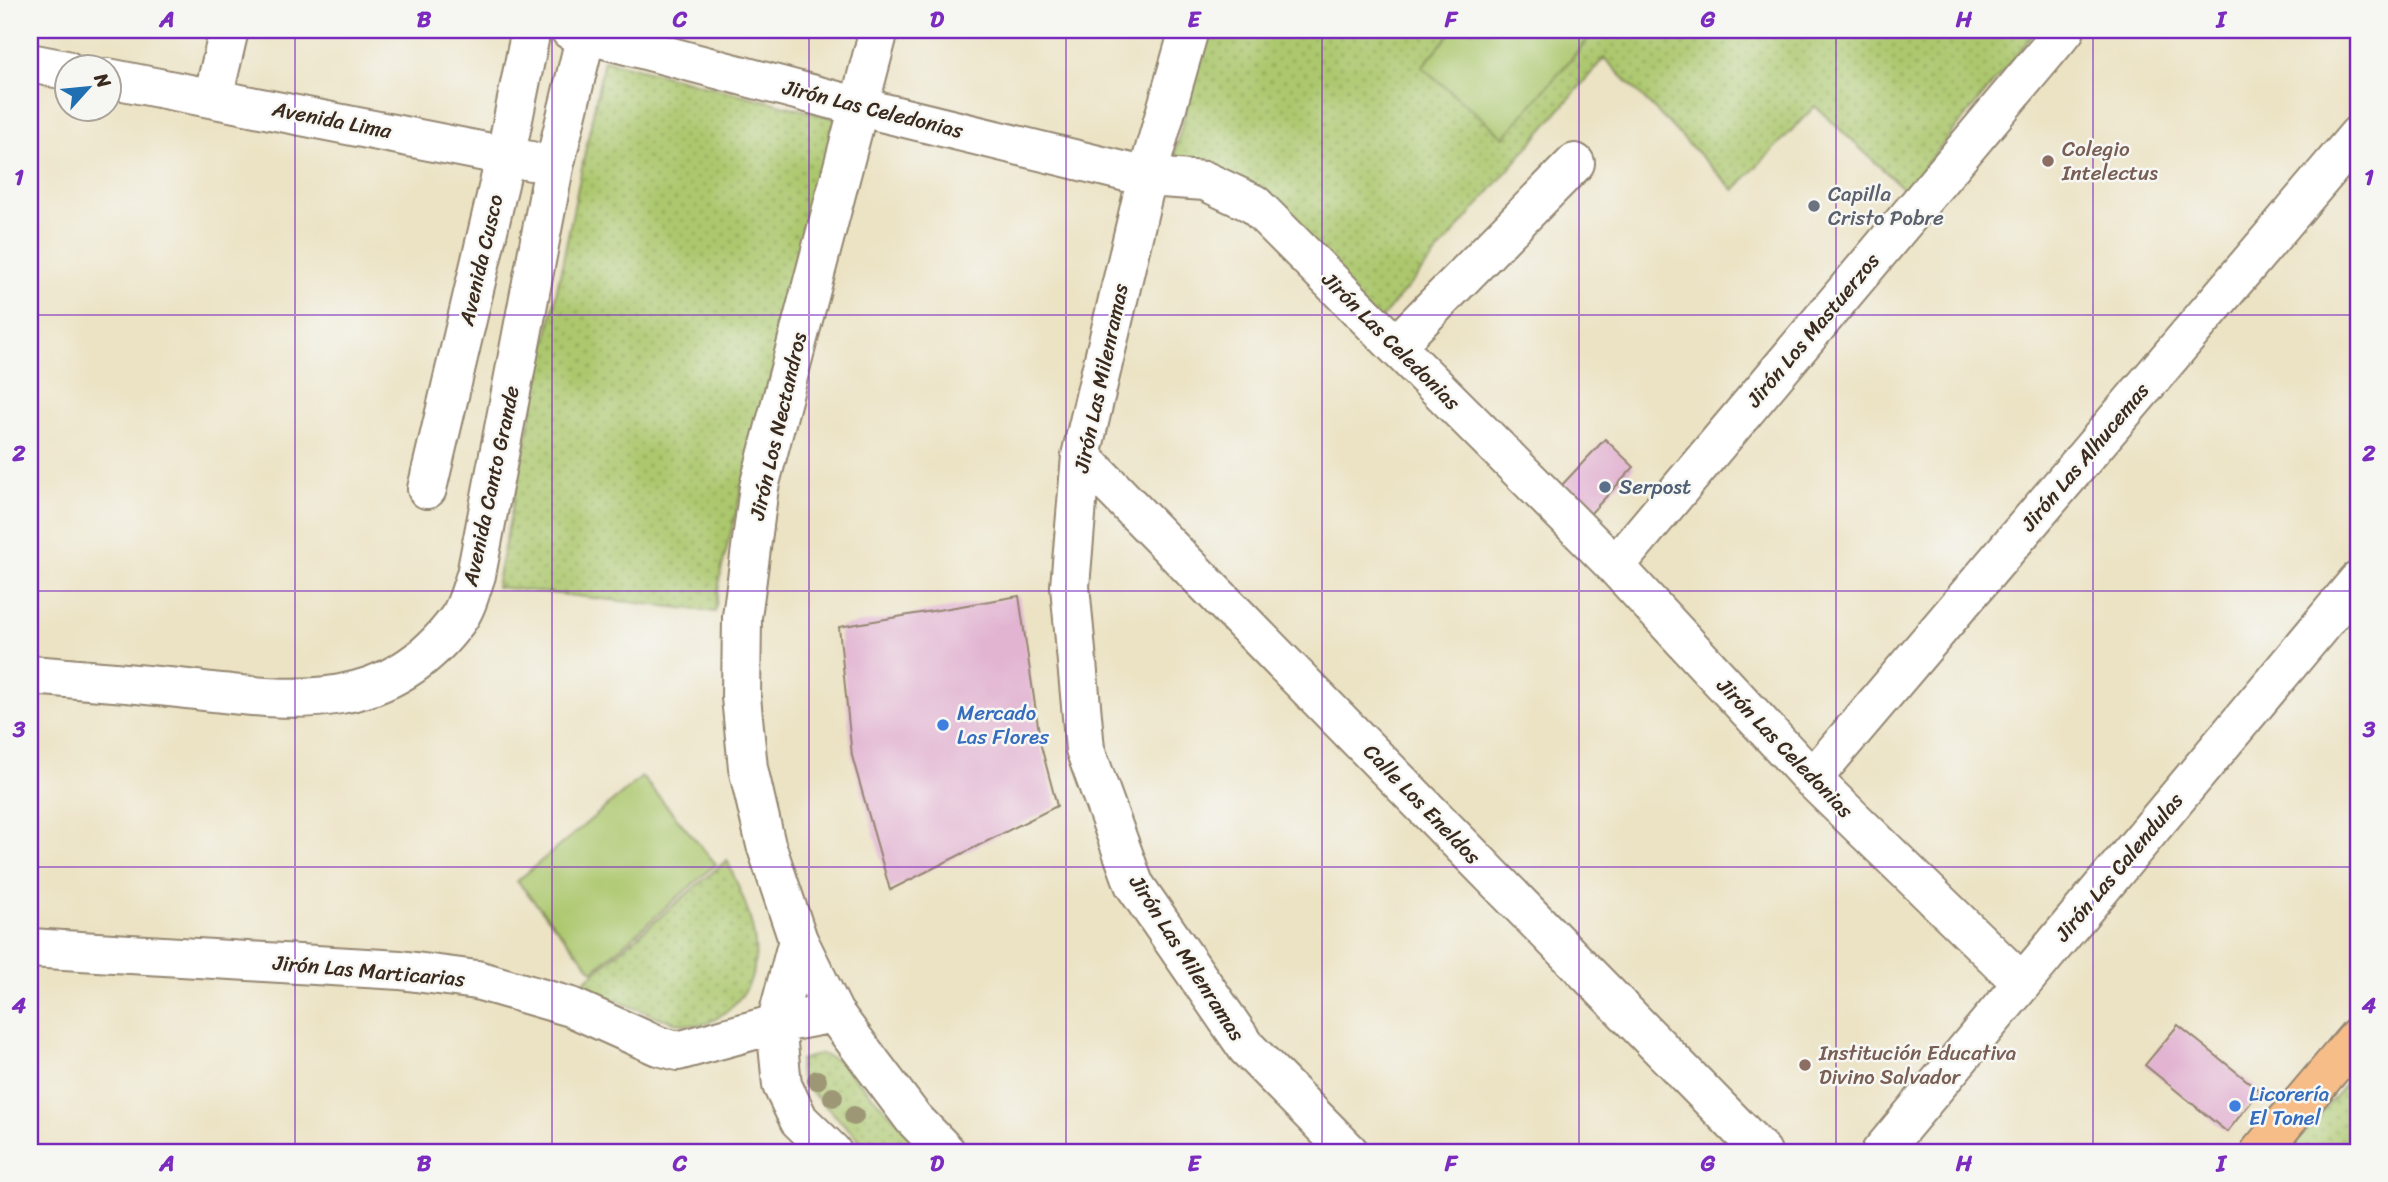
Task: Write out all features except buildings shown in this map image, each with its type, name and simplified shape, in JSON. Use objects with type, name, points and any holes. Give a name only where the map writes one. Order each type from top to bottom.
[{"type":"main road","points":[[2260,1152],[2358,1036]]},
{"type":"street","points":[[213,98],[229,30]]},
{"type":"street","name":"Avenida Cusco","points":[[427,489],[506,154],[531,30]]},
{"type":"street","name":"Jirón Los Nectandros","points":[[879,30],[759,487],[742,617],[741,697],[748,768],[766,845],[798,940],[834,1013],[913,1118],[946,1152]]},
{"type":"street","name":"Jirón Las Milenramas","points":[[1189,30],[1147,177],[1081,456],[1070,586],[1085,749],[1134,884],[1247,1048],[1349,1152]]},
{"type":"street","name":"Jirón Los Mastuerzos","points":[[1615,566],[2065,30]]},
{"type":"street","name":"Jirón Las Celedonias","points":[[581,31],[860,107],[1147,177],[1205,181],[1254,204],[1615,566],[1812,779],[2022,983]]},
{"type":"street","name":"Avenida Canto Grande","points":[[30,675],[303,699],[349,695],[400,673],[430,650],[459,618],[476,575],[581,31]]},
{"type":"street","points":[[30,63],[52,67]]},
{"type":"street","name":"Avenida Lima","points":[[122,81],[506,154],[554,167]]},
{"type":"street","name":"Jirón Las Alhucemas","points":[[1812,779],[2358,135]]},
{"type":"street","points":[[1398,348],[1407,334],[1575,163]]},
{"type":"street","name":"Calle Los Eneldos","points":[[1081,456],[1762,1152]]},
{"type":"street","name":"Jirón Las Calendulas","points":[[1881,1152],[2358,581]]},
{"type":"street","points":[[798,940],[776,1024],[782,1085],[799,1120],[832,1152]]},
{"type":"street","name":"Jirón Las Marticarias","points":[[30,948],[400,970],[477,979],[571,1007],[658,1046],[678,1051],[776,1024],[834,1013]]},
{"type":"green space","points":[[1207,30],[2037,30],[1905,190],[1815,106],[1734,190],[1604,58],[1379,321],[1220,173],[1174,155]]},
{"type":"green space","points":[[1453,30],[1596,30],[1504,137],[1422,67]]},
{"type":"green space","points":[[604,60],[838,119],[721,571],[715,612],[496,587]]},
{"type":"green space","points":[[642,777],[716,864],[593,971],[517,881]]},
{"type":"green space","points":[[727,860],[749,917],[755,956],[753,974],[744,992],[730,1008],[706,1023],[685,1024],[654,1016],[580,985]]},
{"type":"green space","points":[[821,1054],[837,1060],[928,1152],[872,1152],[804,1085],[799,1071],[800,1060]]},
{"type":"green space","points":[[2358,1069],[2358,1152],[2288,1152]]},
{"type":"place","name":"Colegio Intelectus","points":[[2048,161]]},
{"type":"place","name":"Capilla Cristo Pobre","points":[[1814,206]]},
{"type":"place","name":"Serpost","points":[[1605,487]]},
{"type":"place","name":"Mercado Las Flores","points":[[943,725]]},
{"type":"place","name":"Institución Educativa Divino Salvador","points":[[1805,1065]]},
{"type":"place","name":"Licorería El Tonel","points":[[2235,1106]]}]
